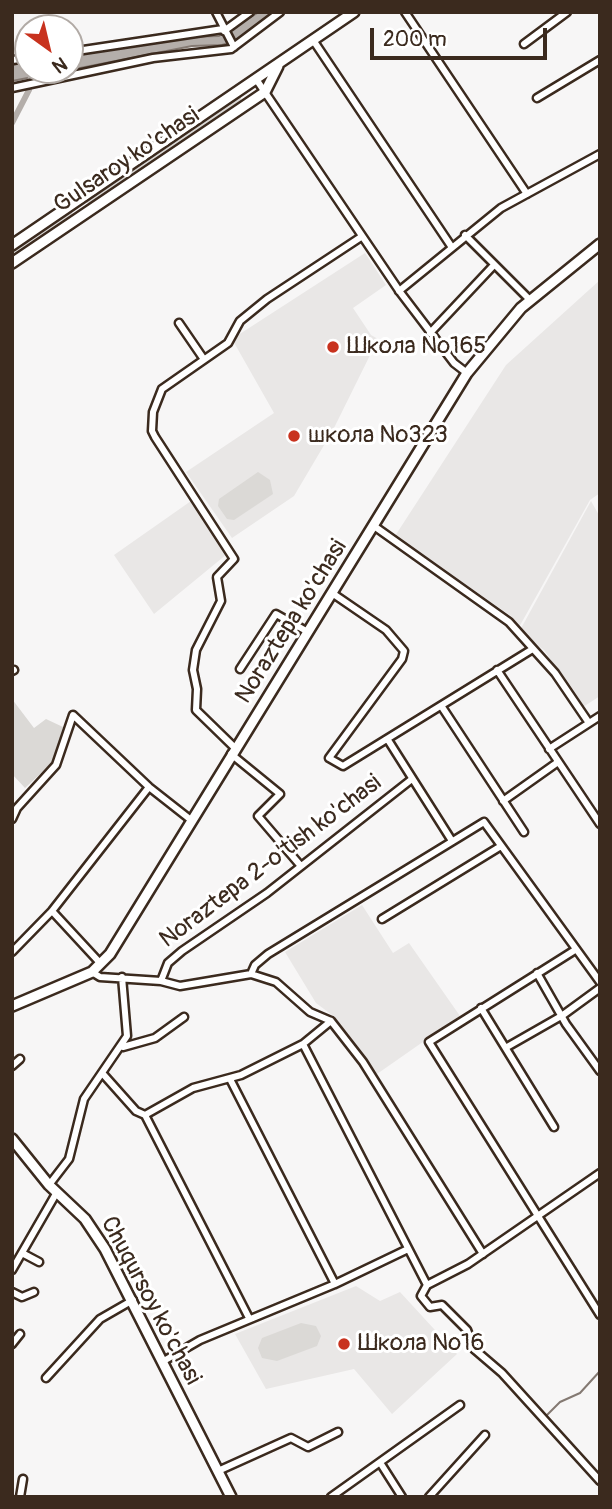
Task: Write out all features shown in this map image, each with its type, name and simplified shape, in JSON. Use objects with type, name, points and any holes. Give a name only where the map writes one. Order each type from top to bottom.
[{"type":"main road","name":"Gulsaroy ko'chasi","points":[[12,245],[354,12]]},
{"type":"main road","points":[[265,92],[279,64]]},
{"type":"main road","name":"Gulsaroy ko'chasi","points":[[12,263],[265,92]]},
{"type":"main road","points":[[75,201],[84,214]]},
{"type":"main road","name":"Noraztepa ko'chasi","points":[[12,1006],[92,972],[118,943],[233,751],[467,373],[508,322],[530,300],[600,244]]},
{"type":"main road","name":"Chuqursoy ko'chasi","points":[[12,1139],[50,1185],[94,1231],[133,1300],[231,1497]]},
{"type":"street","points":[[216,12],[234,47]]},
{"type":"street","points":[[84,50],[224,30],[250,12]]},
{"type":"street","points":[[12,88],[153,58],[234,47],[280,12]]},
{"type":"street","points":[[405,12],[527,194]]},
{"type":"street","points":[[524,44],[567,12]]},
{"type":"street","points":[[313,40],[451,246]]},
{"type":"street","points":[[537,98],[600,60]]},
{"type":"street","points":[[256,79],[399,292],[453,363],[467,373]]},
{"type":"street","points":[[399,292],[451,246],[501,208],[600,154]]},
{"type":"street","points":[[465,235],[530,300]]},
{"type":"street","points":[[300,864],[258,816],[280,794],[233,751],[195,709],[193,661],[204,631],[221,601],[222,594],[216,579],[234,559],[152,431],[153,412],[162,390],[203,358],[228,343],[240,321],[267,299],[361,237]]},
{"type":"street","points":[[430,333],[494,265]]},
{"type":"street","points":[[179,323],[203,358]]},
{"type":"street","points":[[374,526],[509,622],[531,650],[555,673],[589,723]]},
{"type":"street","points":[[332,593],[386,630],[404,650],[402,659],[330,758],[345,766],[531,650]]},
{"type":"street","points":[[240,669],[276,614],[308,632]]},
{"type":"street","points":[[497,670],[600,824]]},
{"type":"street","points":[[442,706],[524,832]]},
{"type":"street","points":[[12,819],[17,808],[56,765],[73,715],[149,787],[191,820]]},
{"type":"street","points":[[549,749],[600,716]]},
{"type":"street","points":[[388,740],[452,841]]},
{"type":"street","points":[[503,801],[558,762]]},
{"type":"street","name":"Noraztepa 2-o'tish ko'chasi","points":[[161,981],[168,963],[182,951],[225,924],[412,779]]},
{"type":"street","points":[[12,952],[52,911],[149,787]]},
{"type":"street","points":[[251,974],[255,965],[268,954],[484,822],[600,982]]},
{"type":"street","points":[[382,919],[502,846]]},
{"type":"street","points":[[52,911],[101,964]]},
{"type":"street","points":[[575,950],[429,1042],[535,1216],[600,1315]]},
{"type":"street","points":[[92,972],[100,977],[161,981],[180,986],[251,974],[276,982],[310,1012],[331,1021],[363,1062],[483,1254]]},
{"type":"street","points":[[537,974],[566,1024],[600,1071]]},
{"type":"street","points":[[50,1185],[69,1159],[85,1099],[127,1036],[122,977]]},
{"type":"street","points":[[507,1047],[563,1015],[600,988]]},
{"type":"street","points":[[481,1007],[554,1126]]},
{"type":"street","points":[[121,1048],[155,1038],[184,1017]]},
{"type":"street","points":[[145,1115],[193,1088],[230,1079],[303,1044],[331,1021]]},
{"type":"street","points":[[303,1044],[427,1285]]},
{"type":"street","points":[[12,1066],[20,1059]]},
{"type":"street","points":[[103,1074],[136,1111],[145,1115],[249,1318]]},
{"type":"street","points":[[230,1079],[335,1284]]},
{"type":"street","points":[[600,1186],[597,1175],[483,1254],[422,1290],[423,1300],[430,1307],[442,1305],[467,1330],[474,1349],[502,1373],[600,1481]]},
{"type":"street","points":[[12,1270],[57,1192]]},
{"type":"street","points":[[162,1362],[249,1318],[335,1284],[408,1249]]},
{"type":"street","points":[[23,1253],[39,1262]]},
{"type":"street","points":[[12,1292],[22,1297],[34,1292]]},
{"type":"street","points":[[46,1378],[100,1319],[133,1300]]},
{"type":"street","points":[[13,1342],[20,1334]]},
{"type":"street","points":[[331,1497],[381,1464],[460,1405]]},
{"type":"street","points":[[218,1471],[291,1438],[308,1447],[338,1432]]},
{"type":"street","points":[[429,1497],[485,1435]]},
{"type":"street","points":[[381,1464],[402,1497]]},
{"type":"street","points":[[20,1497],[23,1479]]},
{"type":"shaded area","points":[[259,12],[273,12],[235,41],[222,45],[192,46],[84,67],[84,54],[179,37],[219,36]]},
{"type":"shaded area","points":[[12,65],[14,65],[12,81]]},
{"type":"shaded area","points":[[241,96],[241,100],[90,204],[87,203],[87,200]]},
{"type":"shaded area","points":[[72,211],[73,215],[12,258],[12,252]]},
{"type":"shaded area","points":[[365,253],[386,285],[353,308],[371,335],[378,339],[333,430],[294,496],[232,538],[186,472],[274,413],[232,339]]},
{"type":"shaded area","points":[[600,280],[600,493],[590,500],[518,629],[511,616],[395,536],[506,365]]},
{"type":"shaded area","points":[[258,472],[270,480],[273,494],[234,520],[227,519],[218,506],[219,499]]},
{"type":"shaded area","points":[[191,501],[227,554],[154,614],[114,555]]},
{"type":"shaded area","points":[[591,501],[600,517],[600,696],[583,707],[544,650],[519,632]]},
{"type":"shaded area","points":[[12,699],[34,728],[46,719],[63,727],[53,762],[25,788],[12,774]]},
{"type":"shaded area","points":[[362,905],[393,953],[409,943],[460,1016],[377,1074],[332,1015],[316,1003],[285,952]]},
{"type":"shaded area","name":"Школа №16","points":[[356,1286],[380,1301],[400,1292],[457,1354],[392,1414],[354,1369],[266,1389],[235,1334]]},
{"type":"shaded area","points":[[301,1323],[316,1326],[321,1336],[317,1346],[277,1361],[262,1358],[258,1348],[262,1338]]},
{"type":"waterway","points":[[12,123],[30,84]]},
{"type":"waterway","points":[[544,1418],[560,1402],[580,1393],[600,1371]]},
{"type":"place","name":"Школа №165","points":[[333,347]]},
{"type":"place","name":"школа №323","points":[[294,436]]},
{"type":"place","name":"Школа №16","points":[[344,1344]]}]
